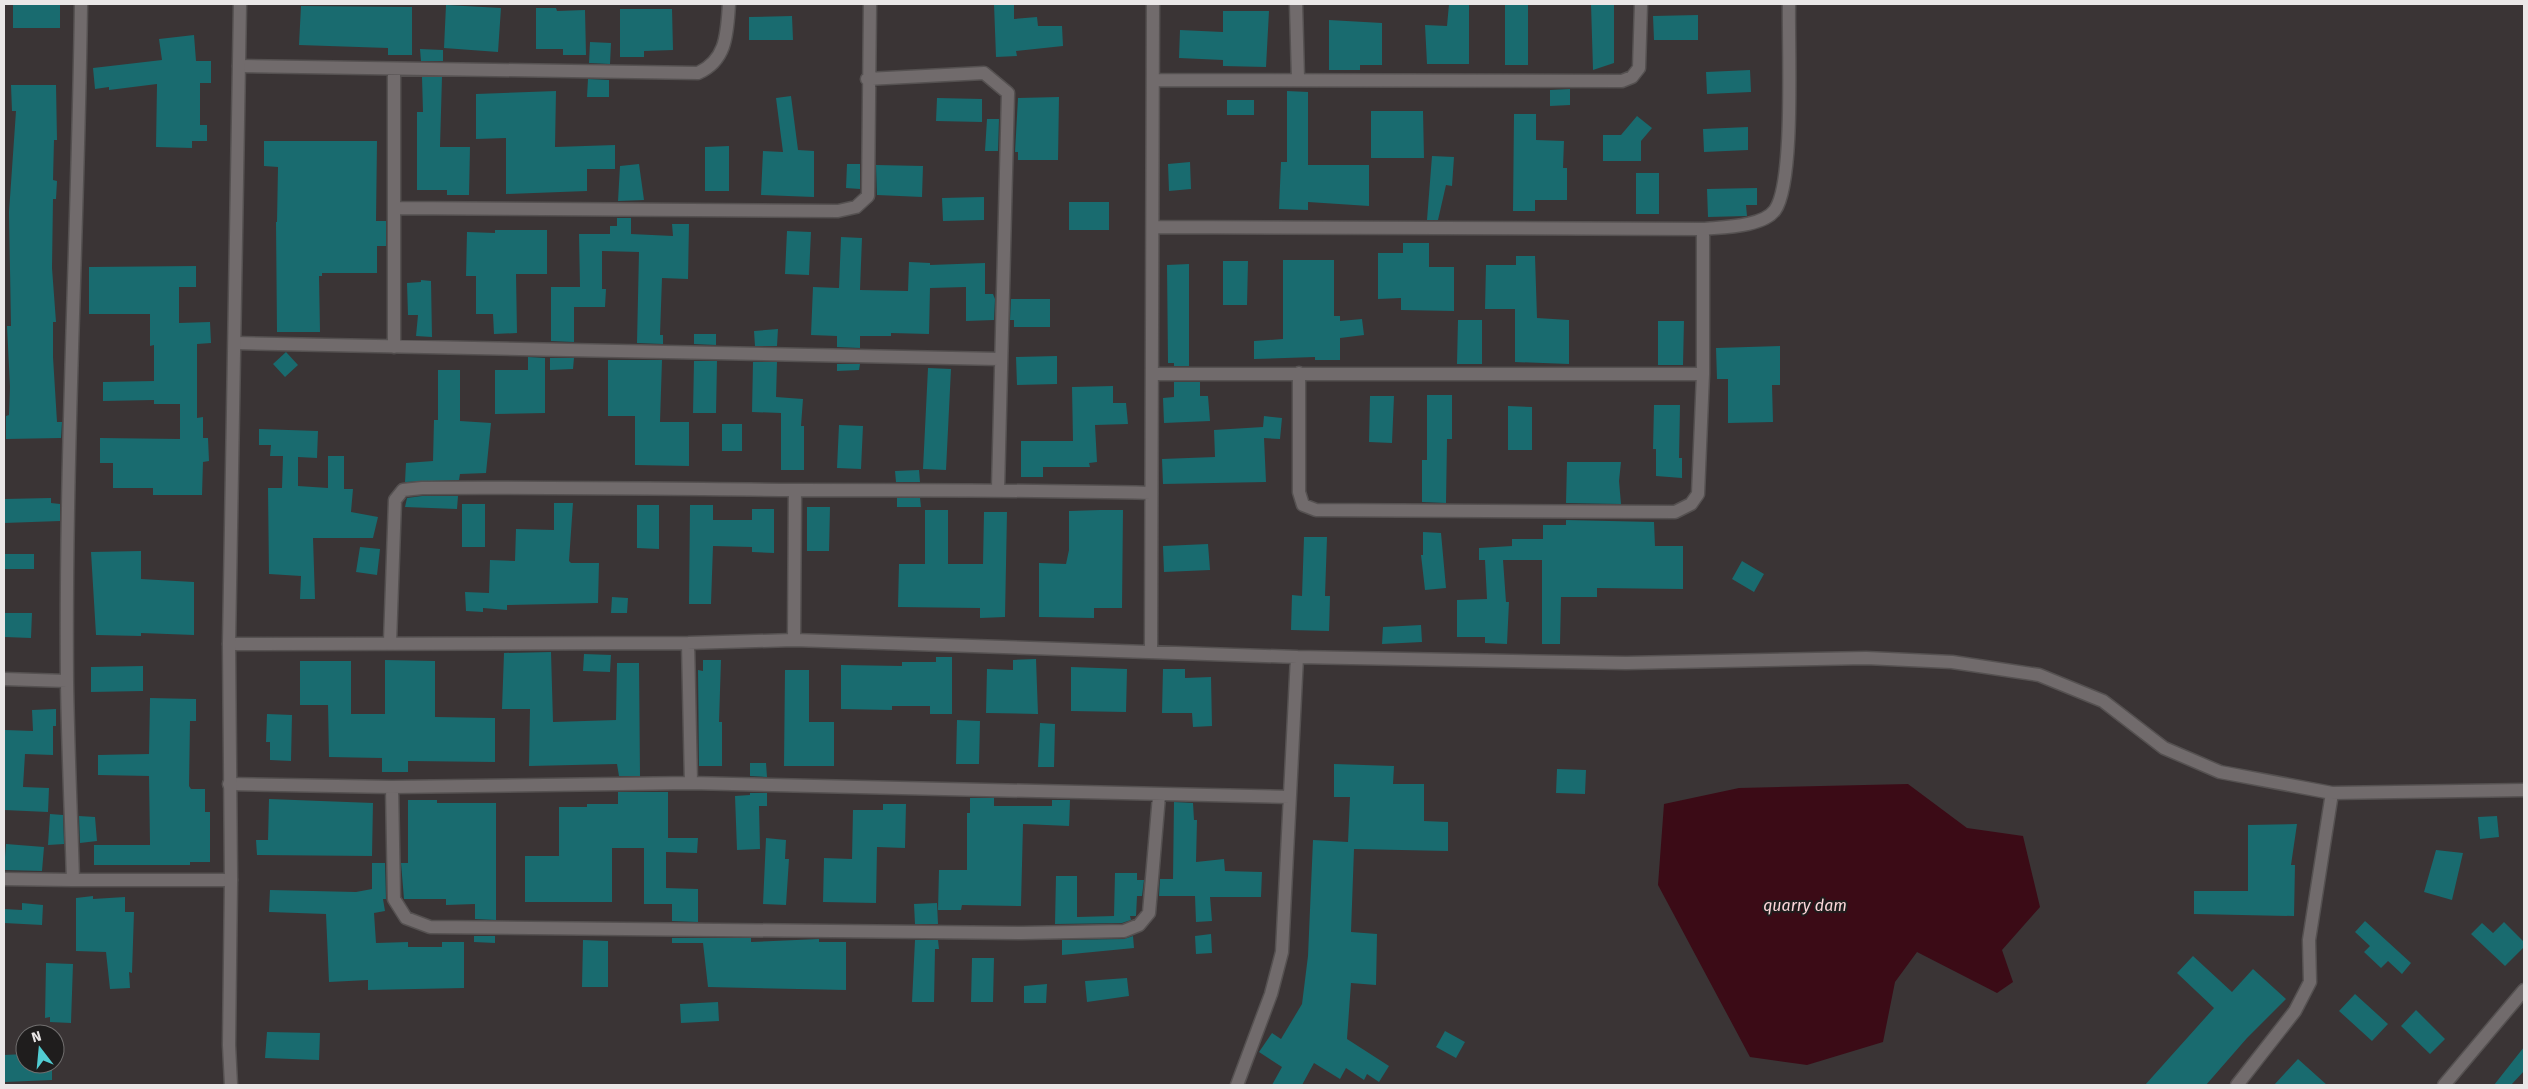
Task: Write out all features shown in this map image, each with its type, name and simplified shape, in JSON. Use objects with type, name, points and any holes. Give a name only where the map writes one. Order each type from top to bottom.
[{"type":"street","points":[[73,880],[67,682],[72,302],[79,163],[81,4]]},
{"type":"street","points":[[231,1085],[229,1046],[231,880],[229,644],[236,343],[240,4]]},
{"type":"street","points":[[239,66],[394,70],[698,73],[709,68],[720,58],[725,42],[729,4]]},
{"type":"street","points":[[395,208],[838,211],[856,207],[868,196],[870,4]]},
{"type":"street","points":[[1151,651],[1150,493],[1154,227],[1153,4]]},
{"type":"street","points":[[1296,4],[1298,80]]},
{"type":"street","points":[[1153,80],[1622,81],[1632,77],[1640,68],[1641,4]]},
{"type":"street","points":[[1154,227],[1703,229],[1756,222],[1775,210],[1783,189],[1788,158],[1789,4]]},
{"type":"street","points":[[394,70],[394,347]]},
{"type":"street","points":[[868,79],[984,73],[1008,93],[999,359],[998,489]]},
{"type":"street","points":[[1299,373],[1300,492],[1303,505],[1316,510],[1675,512],[1691,504],[1698,494],[1703,374],[1703,229]]},
{"type":"street","points":[[236,343],[999,359]]},
{"type":"street","points":[[1153,374],[1703,374]]},
{"type":"street","points":[[390,642],[395,500],[402,490],[422,488],[617,487],[795,490],[998,489],[1150,493]]},
{"type":"street","points":[[794,640],[795,490]]},
{"type":"street","points":[[229,644],[390,642],[688,643],[794,640],[1297,657],[1626,664],[1866,658],[1952,662],[2039,675],[2094,697],[2103,701],[2164,748],[2220,772],[2332,793],[2524,790]]},
{"type":"street","points":[[688,643],[691,783]]},
{"type":"street","points":[[1237,1085],[1271,994],[1282,952],[1297,657]]},
{"type":"street","points":[[4,680],[67,682]]},
{"type":"street","points":[[229,784],[392,787],[691,783],[1289,798]]},
{"type":"street","points":[[392,787],[394,899],[406,918],[430,927],[1022,933],[1124,931],[1139,925],[1149,913],[1159,796]]},
{"type":"street","points":[[2237,1085],[2295,1011],[2310,982],[2309,940],[2332,793]]},
{"type":"street","points":[[4,879],[231,880]]},
{"type":"street","points":[[2444,1085],[2524,990]]},
{"type":"water","name":"quarry dam","points":[[1908,784],[1967,828],[2023,836],[2040,907],[2002,950],[2013,982],[1997,993],[1917,952],[1895,982],[1883,1042],[1807,1065],[1750,1057],[1658,885],[1664,804],[1739,788]]},
{"type":"building","points":[[13,4],[60,4],[60,28],[13,28]]},
{"type":"building","points":[[994,4],[1014,4],[1014,19],[1037,17],[1038,26],[1062,26],[1063,46],[1016,51],[1017,56],[996,57]]},
{"type":"building","points":[[1449,4],[1469,4],[1469,64],[1427,64],[1425,25],[1447,26]]},
{"type":"building","points":[[1505,4],[1528,4],[1528,65],[1505,65]]},
{"type":"building","points":[[1591,4],[1614,4],[1614,63],[1593,70]]},
{"type":"building","points":[[446,5],[501,8],[498,52],[444,48]]},
{"type":"building","points":[[301,6],[412,7],[412,55],[388,55],[388,48],[299,45]]},
{"type":"building","points":[[536,8],[556,8],[557,11],[585,10],[586,55],[563,55],[563,49],[536,49]]},
{"type":"building","points":[[620,9],[672,9],[673,50],[644,51],[644,57],[620,57]]},
{"type":"building","points":[[1223,11],[1269,11],[1266,67],[1223,66],[1223,60],[1179,58],[1180,30],[1223,32]]},
{"type":"building","points":[[1698,15],[1698,40],[1654,40],[1653,16]]},
{"type":"building","points":[[792,16],[793,40],[749,40],[749,17]]},
{"type":"building","points":[[1329,20],[1382,23],[1382,65],[1360,65],[1360,70],[1329,70]]},
{"type":"building","points":[[194,35],[196,61],[211,61],[211,83],[200,83],[200,125],[207,125],[207,141],[192,141],[192,148],[156,147],[157,84],[109,90],[109,87],[95,89],[93,68],[162,60],[159,39]]},
{"type":"building","points":[[590,42],[611,43],[610,64],[589,63]]},
{"type":"building","points":[[420,49],[443,50],[443,61],[421,61]]},
{"type":"building","points":[[1750,70],[1751,92],[1707,94],[1706,72]]},
{"type":"building","points":[[422,77],[442,77],[440,147],[470,147],[469,195],[447,195],[447,190],[417,190],[417,112],[423,112]]},
{"type":"building","points":[[588,79],[609,80],[609,97],[587,97]]},
{"type":"building","points":[[11,85],[56,85],[57,140],[54,140],[53,180],[57,181],[56,199],[53,199],[52,268],[56,322],[53,322],[53,357],[57,422],[62,422],[61,438],[6,439],[6,416],[9,415],[10,387],[7,326],[11,326],[9,212],[16,111],[12,111]]},
{"type":"building","points":[[1570,89],[1570,105],[1550,106],[1550,90]]},
{"type":"building","points":[[556,91],[555,147],[615,145],[615,169],[587,169],[587,191],[506,194],[506,138],[476,139],[476,94]]},
{"type":"building","points":[[1287,91],[1308,92],[1308,165],[1369,165],[1369,206],[1308,202],[1308,210],[1279,209],[1281,162],[1287,162]]},
{"type":"building","points":[[791,96],[798,150],[814,151],[814,197],[761,195],[763,151],[783,152],[776,98]]},
{"type":"building","points":[[1059,97],[1058,160],[1018,160],[1018,152],[1015,152],[1018,98]]},
{"type":"building","points":[[937,98],[982,99],[982,122],[936,121]]},
{"type":"building","points":[[1227,100],[1254,100],[1254,115],[1227,115]]},
{"type":"building","points":[[1371,111],[1423,111],[1424,158],[1371,158]]},
{"type":"building","points":[[1514,114],[1536,114],[1536,140],[1564,141],[1563,168],[1567,168],[1567,200],[1535,200],[1535,211],[1513,211]]},
{"type":"building","points":[[1637,116],[1652,128],[1641,141],[1641,161],[1603,161],[1603,135],[1621,135]]},
{"type":"building","points":[[987,119],[999,119],[998,151],[985,151]]},
{"type":"building","points":[[1748,127],[1748,150],[1704,152],[1703,129]]},
{"type":"building","points":[[264,141],[377,141],[376,221],[386,221],[386,246],[377,246],[377,273],[322,273],[322,276],[319,276],[320,332],[277,332],[276,222],[278,167],[264,166]]},
{"type":"building","points":[[729,146],[729,191],[705,191],[705,147]]},
{"type":"building","points":[[1432,156],[1454,157],[1452,186],[1446,185],[1438,220],[1427,220]]},
{"type":"building","points":[[1190,162],[1191,189],[1169,191],[1168,164]]},
{"type":"building","points":[[639,164],[644,200],[618,201],[620,166]]},
{"type":"building","points":[[847,164],[860,164],[860,189],[846,188]]},
{"type":"building","points":[[876,165],[923,166],[922,197],[877,195]]},
{"type":"building","points":[[1636,173],[1659,173],[1659,214],[1636,214]]},
{"type":"building","points":[[1757,188],[1757,205],[1746,205],[1747,216],[1708,217],[1707,189]]},
{"type":"building","points":[[984,197],[984,220],[943,221],[942,198]]},
{"type":"building","points":[[1069,202],[1109,202],[1109,230],[1069,230]]},
{"type":"building","points":[[617,218],[631,218],[631,234],[673,236],[672,224],[689,224],[688,279],[662,278],[660,335],[663,335],[663,344],[637,343],[639,252],[602,251],[602,289],[606,289],[605,307],[574,307],[574,342],[551,341],[551,287],[580,287],[579,234],[610,234],[610,226],[617,226]]},
{"type":"building","points":[[495,230],[547,230],[547,274],[516,274],[517,333],[494,334],[493,314],[476,314],[476,276],[466,276],[467,232],[495,233]]},
{"type":"building","points":[[787,231],[811,232],[809,275],[785,274]]},
{"type":"building","points":[[841,237],[862,238],[860,290],[908,291],[909,262],[930,263],[930,265],[985,263],[985,294],[993,294],[995,299],[994,320],[966,321],[966,287],[930,288],[929,334],[891,333],[891,336],[860,336],[860,348],[837,347],[837,336],[811,335],[813,287],[839,288]]},
{"type":"building","points":[[1403,243],[1429,243],[1429,267],[1454,267],[1454,311],[1401,310],[1401,298],[1378,299],[1378,253],[1403,253]]},
{"type":"building","points":[[1516,256],[1535,256],[1537,318],[1569,320],[1569,364],[1515,362],[1515,309],[1485,309],[1486,265],[1516,265]]},
{"type":"building","points":[[1283,260],[1334,260],[1334,316],[1340,316],[1340,321],[1362,319],[1364,335],[1340,338],[1340,360],[1315,360],[1315,357],[1254,359],[1254,341],[1283,339]]},
{"type":"building","points":[[1223,261],[1248,261],[1247,305],[1223,305]]},
{"type":"building","points":[[1189,264],[1189,366],[1174,366],[1174,363],[1168,363],[1167,265]]},
{"type":"building","points":[[196,266],[196,287],[179,287],[179,323],[210,322],[211,343],[197,344],[197,418],[203,417],[203,438],[208,438],[209,461],[203,462],[202,495],[153,495],[153,488],[113,488],[113,463],[100,463],[100,438],[180,439],[180,404],[154,404],[154,400],[103,401],[103,382],[154,381],[154,345],[150,346],[150,314],[89,314],[89,267]]},
{"type":"building","points":[[421,280],[431,281],[432,337],[416,336],[418,315],[408,315],[407,283],[421,282]]},
{"type":"building","points":[[1011,299],[1050,299],[1050,327],[1014,327],[1014,320],[1010,320]]},
{"type":"building","points":[[1458,320],[1482,320],[1482,364],[1457,364]]},
{"type":"building","points":[[1658,321],[1684,321],[1683,365],[1658,365]]},
{"type":"building","points":[[778,329],[777,346],[755,346],[754,331]]},
{"type":"building","points":[[694,334],[716,334],[716,345],[694,344]]},
{"type":"building","points":[[1780,346],[1780,385],[1772,385],[1773,422],[1728,423],[1728,379],[1717,379],[1716,348]]},
{"type":"building","points":[[286,352],[298,365],[285,377],[273,364]]},
{"type":"building","points":[[1057,356],[1057,384],[1017,385],[1016,357]]},
{"type":"building","points":[[528,357],[545,358],[545,413],[495,414],[495,370],[528,370]]},
{"type":"building","points":[[550,358],[574,358],[573,369],[550,370]]},
{"type":"building","points":[[608,360],[662,360],[660,422],[689,422],[689,466],[635,465],[635,416],[608,416]]},
{"type":"building","points":[[694,361],[717,361],[716,413],[693,413]]},
{"type":"building","points":[[753,362],[777,362],[776,397],[803,399],[801,426],[804,426],[804,470],[781,470],[781,413],[752,412]]},
{"type":"building","points":[[837,364],[860,364],[859,370],[837,371]]},
{"type":"building","points":[[928,368],[951,369],[946,470],[923,469]]},
{"type":"building","points":[[438,370],[460,370],[460,421],[491,423],[486,473],[460,474],[459,480],[405,482],[406,463],[433,461],[434,420],[438,420]]},
{"type":"building","points":[[1174,382],[1200,382],[1200,396],[1208,396],[1210,421],[1164,423],[1163,398],[1174,397]]},
{"type":"building","points":[[1113,386],[1113,403],[1126,403],[1128,424],[1095,425],[1097,462],[1089,463],[1090,467],[1043,467],[1043,477],[1021,477],[1021,441],[1073,441],[1072,387]]},
{"type":"building","points":[[1427,395],[1452,395],[1452,439],[1447,439],[1446,503],[1422,502],[1422,460],[1427,460]]},
{"type":"building","points":[[1370,396],[1394,396],[1392,443],[1369,442]]},
{"type":"building","points":[[1654,405],[1680,405],[1679,458],[1682,458],[1682,478],[1656,476],[1656,449],[1653,449]]},
{"type":"building","points":[[1508,406],[1532,407],[1532,450],[1508,450]]},
{"type":"building","points":[[1264,416],[1282,418],[1280,439],[1264,438],[1266,482],[1163,484],[1162,459],[1215,457],[1214,430],[1263,427]]},
{"type":"building","points":[[722,424],[742,424],[742,451],[722,451]]},
{"type":"building","points":[[839,425],[863,426],[861,469],[837,468]]},
{"type":"building","points":[[259,429],[318,431],[317,458],[298,457],[298,486],[328,488],[328,456],[344,456],[344,489],[353,489],[351,512],[378,517],[373,538],[313,538],[315,599],[300,599],[301,576],[269,574],[268,488],[282,488],[283,456],[270,456],[271,445],[259,445]]},
{"type":"building","points":[[1567,462],[1621,462],[1619,481],[1621,504],[1566,503]]},
{"type":"building","points":[[919,470],[920,482],[896,482],[895,471]]},
{"type":"building","points":[[458,496],[457,509],[405,507],[407,498]]},
{"type":"building","points":[[51,498],[51,503],[60,504],[60,521],[4,523],[4,499]]},
{"type":"building","points":[[897,498],[920,498],[921,507],[897,507]]},
{"type":"building","points":[[554,503],[573,503],[569,561],[571,563],[599,563],[598,603],[507,605],[507,610],[483,608],[483,612],[466,611],[465,592],[489,593],[490,560],[515,561],[516,529],[554,530]]},
{"type":"building","points":[[462,504],[485,504],[485,547],[462,547]]},
{"type":"building","points":[[637,505],[659,505],[659,549],[637,548]]},
{"type":"building","points":[[690,505],[713,505],[713,520],[752,520],[752,509],[774,509],[774,553],[752,552],[752,547],[713,546],[711,604],[689,604]]},
{"type":"building","points":[[807,507],[830,507],[829,551],[807,551]]},
{"type":"building","points":[[925,510],[948,510],[948,564],[983,564],[984,512],[1007,512],[1005,617],[980,618],[980,608],[898,607],[899,564],[925,564]]},
{"type":"building","points":[[1123,510],[1122,608],[1094,608],[1094,618],[1039,617],[1039,563],[1066,564],[1069,550],[1069,511]]},
{"type":"building","points":[[1566,520],[1654,522],[1655,546],[1683,546],[1683,589],[1597,588],[1597,597],[1561,597],[1560,644],[1542,644],[1542,560],[1503,560],[1506,602],[1509,602],[1507,644],[1485,643],[1485,637],[1457,637],[1457,600],[1487,599],[1485,560],[1479,560],[1479,548],[1512,546],[1512,539],[1543,539],[1543,525],[1566,525]]},
{"type":"building","points":[[1423,532],[1441,533],[1446,588],[1425,590],[1421,555],[1423,555]]},
{"type":"building","points":[[1304,537],[1327,537],[1325,596],[1330,596],[1329,631],[1291,630],[1292,595],[1302,596]]},
{"type":"building","points":[[1208,544],[1210,570],[1164,572],[1163,546]]},
{"type":"building","points":[[360,547],[380,549],[377,575],[356,572]]},
{"type":"building","points":[[141,551],[141,579],[194,582],[194,635],[141,633],[141,636],[96,635],[91,552]]},
{"type":"building","points":[[5,554],[34,554],[34,569],[5,569]]},
{"type":"building","points":[[1742,561],[1764,574],[1754,592],[1732,579]]},
{"type":"building","points":[[612,597],[628,598],[627,613],[611,613]]},
{"type":"building","points":[[5,613],[32,613],[31,638],[5,637]]},
{"type":"building","points":[[1421,625],[1422,642],[1382,644],[1383,627]]},
{"type":"building","points":[[551,652],[553,722],[616,720],[617,663],[639,663],[640,776],[619,776],[617,764],[529,766],[530,709],[502,709],[504,653]]},
{"type":"building","points":[[584,654],[611,655],[610,672],[583,671]]},
{"type":"building","points":[[936,657],[952,657],[952,714],[930,714],[930,706],[892,706],[892,710],[841,709],[841,665],[902,666],[902,662],[936,662]]},
{"type":"building","points":[[1036,659],[1038,714],[986,713],[987,669],[1013,670],[1013,660]]},
{"type":"building","points":[[385,660],[435,661],[435,717],[495,718],[495,762],[408,761],[408,772],[382,772],[382,758],[329,757],[328,705],[300,705],[300,661],[351,661],[351,714],[385,714]]},
{"type":"building","points":[[703,660],[721,660],[719,722],[722,722],[722,766],[699,766],[698,670],[703,671]]},
{"type":"building","points":[[143,666],[143,691],[91,692],[91,667]]},
{"type":"building","points":[[1071,667],[1127,669],[1126,712],[1071,711]]},
{"type":"building","points":[[1163,669],[1185,669],[1185,678],[1211,677],[1212,726],[1193,727],[1192,713],[1162,713]]},
{"type":"building","points":[[785,670],[809,670],[809,722],[834,722],[834,766],[784,766]]},
{"type":"building","points":[[150,698],[196,699],[196,721],[190,721],[189,786],[191,789],[205,789],[205,812],[210,812],[210,862],[190,862],[190,865],[94,865],[94,845],[150,845],[149,776],[98,775],[98,755],[149,754]]},
{"type":"building","points":[[56,709],[56,726],[53,726],[53,755],[25,754],[23,787],[49,788],[48,812],[4,810],[5,730],[33,731],[32,710]]},
{"type":"building","points":[[267,714],[292,715],[291,761],[270,760],[270,742],[266,742]]},
{"type":"building","points":[[957,720],[980,721],[979,764],[956,764]]},
{"type":"building","points":[[1040,723],[1055,724],[1054,767],[1038,767]]},
{"type":"building","points":[[750,763],[766,763],[767,777],[750,776]]},
{"type":"building","points":[[1334,764],[1394,766],[1393,784],[1424,784],[1424,821],[1448,822],[1448,851],[1354,849],[1351,932],[1377,934],[1376,985],[1351,983],[1347,1039],[1389,1066],[1379,1082],[1367,1074],[1364,1080],[1346,1068],[1340,1079],[1314,1063],[1302,1085],[1272,1085],[1282,1067],[1259,1052],[1272,1033],[1281,1039],[1302,1004],[1308,956],[1313,840],[1348,842],[1350,797],[1334,797]]},
{"type":"building","points":[[1557,769],[1586,770],[1585,794],[1556,793]]},
{"type":"building","points":[[618,792],[668,792],[668,838],[698,838],[697,853],[666,852],[666,888],[698,889],[698,922],[672,921],[672,904],[644,904],[644,848],[612,848],[612,902],[525,902],[525,856],[559,856],[559,807],[587,807],[587,804],[618,804]]},
{"type":"building","points":[[750,793],[767,793],[767,806],[759,806],[760,849],[737,850],[735,796],[750,795]]},
{"type":"building","points":[[970,798],[994,798],[994,806],[1052,806],[1052,800],[1070,800],[1069,826],[1023,824],[1021,906],[962,905],[961,910],[938,910],[939,870],[967,870],[967,813],[970,813]]},
{"type":"building","points":[[269,799],[373,803],[372,856],[257,855],[256,840],[268,840]]},
{"type":"building","points":[[408,800],[437,800],[437,803],[496,803],[496,920],[475,919],[475,904],[446,905],[446,899],[404,899],[401,863],[408,863]]},
{"type":"building","points":[[1174,802],[1193,803],[1194,820],[1197,820],[1196,862],[1224,859],[1225,871],[1262,872],[1261,897],[1210,897],[1212,921],[1196,922],[1195,896],[1159,896],[1160,879],[1173,879]]},
{"type":"building","points":[[883,804],[906,804],[905,848],[877,847],[876,903],[823,902],[824,858],[852,859],[853,810],[883,810]]},
{"type":"building","points":[[50,814],[63,815],[64,844],[48,845]]},
{"type":"building","points":[[79,816],[95,817],[97,841],[80,843]]},
{"type":"building","points":[[2497,816],[2499,837],[2480,839],[2478,817]]},
{"type":"building","points":[[2297,824],[2291,865],[2295,865],[2294,916],[2194,914],[2194,891],[2248,891],[2248,825]]},
{"type":"building","points":[[766,838],[786,840],[785,859],[789,859],[786,905],[763,904]]},
{"type":"building","points":[[6,844],[44,847],[42,871],[4,870]]},
{"type":"building","points":[[2436,850],[2463,853],[2452,900],[2424,892]]},
{"type":"building","points":[[372,863],[385,863],[386,899],[383,899],[385,911],[374,913],[376,943],[408,942],[408,947],[442,947],[442,942],[464,942],[464,988],[368,990],[368,980],[329,982],[326,914],[269,912],[270,890],[356,892],[372,889]]},
{"type":"building","points":[[1115,873],[1137,873],[1137,880],[1144,880],[1142,896],[1137,896],[1136,916],[1130,916],[1131,920],[1122,923],[1055,924],[1056,876],[1077,876],[1077,917],[1114,916]]},
{"type":"building","points":[[93,896],[93,899],[125,897],[125,912],[134,912],[132,973],[129,972],[130,988],[110,989],[106,952],[76,951],[76,898]]},
{"type":"building","points":[[22,903],[43,905],[42,925],[4,923],[4,909],[22,910]]},
{"type":"building","points":[[937,903],[938,924],[915,924],[914,904]]},
{"type":"building","points":[[2365,921],[2411,963],[2402,974],[2388,961],[2381,968],[2364,952],[2370,946],[2355,932]]},
{"type":"building","points":[[2504,922],[2524,942],[2524,947],[2505,966],[2471,934],[2482,923],[2493,933]]},
{"type":"building","points":[[1211,934],[1212,953],[1196,954],[1195,936]]},
{"type":"building","points":[[474,936],[495,936],[495,943],[474,942]]},
{"type":"building","points":[[1133,936],[1134,948],[1062,955],[1062,940],[1124,939]]},
{"type":"building","points":[[672,938],[751,938],[751,942],[819,939],[819,942],[846,942],[846,990],[708,987],[703,943],[672,943]]},
{"type":"building","points":[[583,940],[608,941],[608,987],[582,987]]},
{"type":"building","points":[[915,940],[938,940],[939,949],[935,949],[934,1002],[912,1002]]},
{"type":"building","points":[[2193,956],[2232,992],[2253,969],[2286,999],[2247,1038],[2206,1085],[2145,1085],[2214,1008],[2177,973]]},
{"type":"building","points":[[972,958],[994,958],[993,1002],[971,1002]]},
{"type":"building","points":[[46,963],[73,964],[71,1023],[50,1022],[50,1017],[45,1018]]},
{"type":"building","points":[[1127,978],[1129,996],[1087,1002],[1085,981]]},
{"type":"building","points":[[1047,984],[1046,1003],[1024,1003],[1024,986]]},
{"type":"building","points":[[2355,994],[2388,1024],[2372,1041],[2339,1011]]},
{"type":"building","points":[[718,1002],[719,1021],[681,1023],[680,1004]]},
{"type":"building","points":[[2416,1010],[2445,1039],[2430,1054],[2401,1026]]},
{"type":"building","points":[[1445,1031],[1465,1042],[1456,1058],[1436,1047]]},
{"type":"building","points":[[267,1032],[320,1033],[319,1060],[265,1058]]},
{"type":"building","points":[[2524,1047],[2524,1071],[2511,1085],[2494,1085]]},
{"type":"building","points":[[15,1054],[15,1074],[52,1074],[52,1080],[5,1082],[4,1055]]},
{"type":"building","points":[[2298,1059],[2327,1085],[2274,1085]]}]
